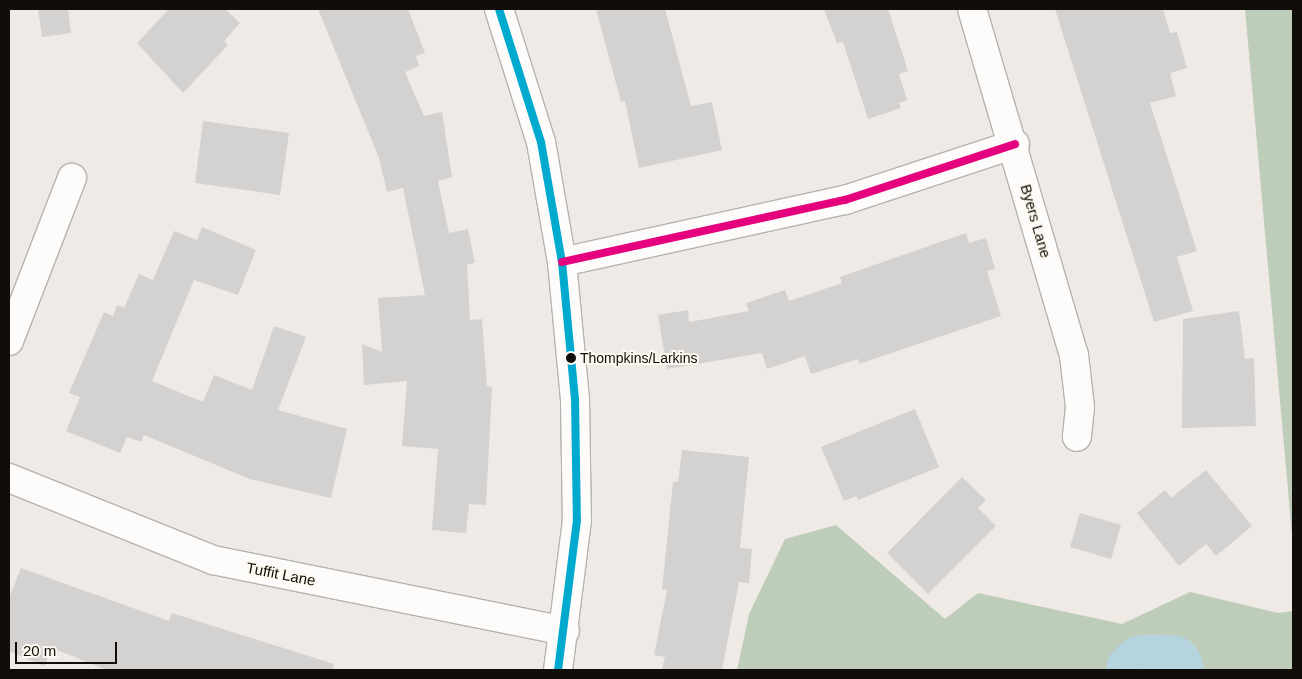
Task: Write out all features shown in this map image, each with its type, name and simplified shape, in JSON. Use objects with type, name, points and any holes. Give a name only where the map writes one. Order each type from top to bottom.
[{"type":"street","points":[[499,9],[541,142],[562,262],[574,399],[577,520],[565,631],[558,670]]},
{"type":"street","name":"Byers Lane","points":[[972,9],[1015,144],[1074,355],[1080,407],[1077,437]]},
{"type":"street","points":[[562,262],[845,200],[1015,144]]},
{"type":"street","points":[[9,342],[72,178]]},
{"type":"street","name":"Tuffit Lane","points":[[9,478],[212,560],[565,631]]},
{"type":"green space","points":[[1245,9],[1293,9],[1293,546]]},
{"type":"green space","points":[[836,525],[945,619],[978,593],[1122,624],[1190,592],[1278,613],[1293,611],[1293,670],[737,670],[749,614],[785,539]]},
{"type":"building","points":[[38,9],[68,9],[71,33],[42,37]]},
{"type":"building","points":[[169,9],[225,9],[240,23],[224,41],[228,45],[183,93],[137,43]]},
{"type":"building","points":[[318,9],[408,9],[425,53],[416,56],[419,66],[405,72],[424,116],[442,112],[452,177],[438,181],[449,233],[468,229],[475,263],[467,264],[470,320],[482,319],[487,386],[492,387],[486,505],[469,504],[466,533],[432,530],[438,449],[402,446],[407,381],[364,385],[362,344],[382,352],[378,298],[425,295],[403,188],[387,192],[379,158]]},
{"type":"building","points":[[596,9],[665,9],[691,106],[712,102],[722,150],[639,168],[625,101],[621,102]]},
{"type":"building","points":[[824,9],[888,9],[908,71],[899,74],[907,100],[899,103],[901,108],[868,119],[843,42],[837,43]]},
{"type":"building","points":[[1055,9],[1163,9],[1170,33],[1177,32],[1187,68],[1170,73],[1176,96],[1150,103],[1197,251],[1177,257],[1193,311],[1154,322]]},
{"type":"building","points":[[203,121],[289,133],[280,195],[195,183]]},
{"type":"building","points":[[202,227],[256,250],[238,295],[194,280],[152,381],[203,402],[214,375],[252,390],[274,326],[306,337],[278,410],[347,429],[331,498],[250,479],[144,435],[141,442],[127,437],[120,453],[66,431],[80,397],[69,393],[104,312],[113,316],[117,305],[124,308],[139,274],[153,280],[174,231],[197,240]]},
{"type":"building","points":[[966,233],[969,243],[986,238],[995,269],[987,271],[1001,316],[859,364],[858,359],[811,374],[805,356],[767,369],[762,353],[667,369],[658,315],[688,310],[689,322],[749,311],[746,303],[785,290],[789,301],[842,283],[840,277]]},
{"type":"building","points":[[1239,311],[1245,359],[1254,358],[1256,426],[1182,428],[1183,319]]},
{"type":"building","points":[[915,409],[939,467],[858,500],[856,496],[844,501],[821,447]]},
{"type":"building","points":[[682,450],[749,457],[740,548],[752,549],[749,583],[739,582],[722,670],[662,670],[665,657],[654,655],[667,590],[662,589],[673,482],[678,482]]},
{"type":"building","points":[[1206,470],[1252,526],[1216,556],[1206,544],[1179,566],[1137,513],[1165,490],[1171,498]]},
{"type":"building","points":[[962,477],[986,500],[978,508],[996,526],[928,594],[887,553]]},
{"type":"building","points":[[1080,513],[1121,525],[1111,559],[1070,547]]},
{"type":"building","points":[[21,568],[169,621],[172,613],[334,664],[333,670],[107,670],[52,648],[44,666],[9,651],[9,598]]},
{"type":"waterway","points":[[1136,670],[1143,665],[1171,665],[1173,670]]},
{"type":"transit line","points":[[499,9],[541,142],[562,262],[575,399],[577,520],[558,670]]},
{"type":"transit line","points":[[562,262],[845,200],[1015,144]]},
{"type":"place","name":"Thompkins/Larkins","points":[[571,358]]}]
